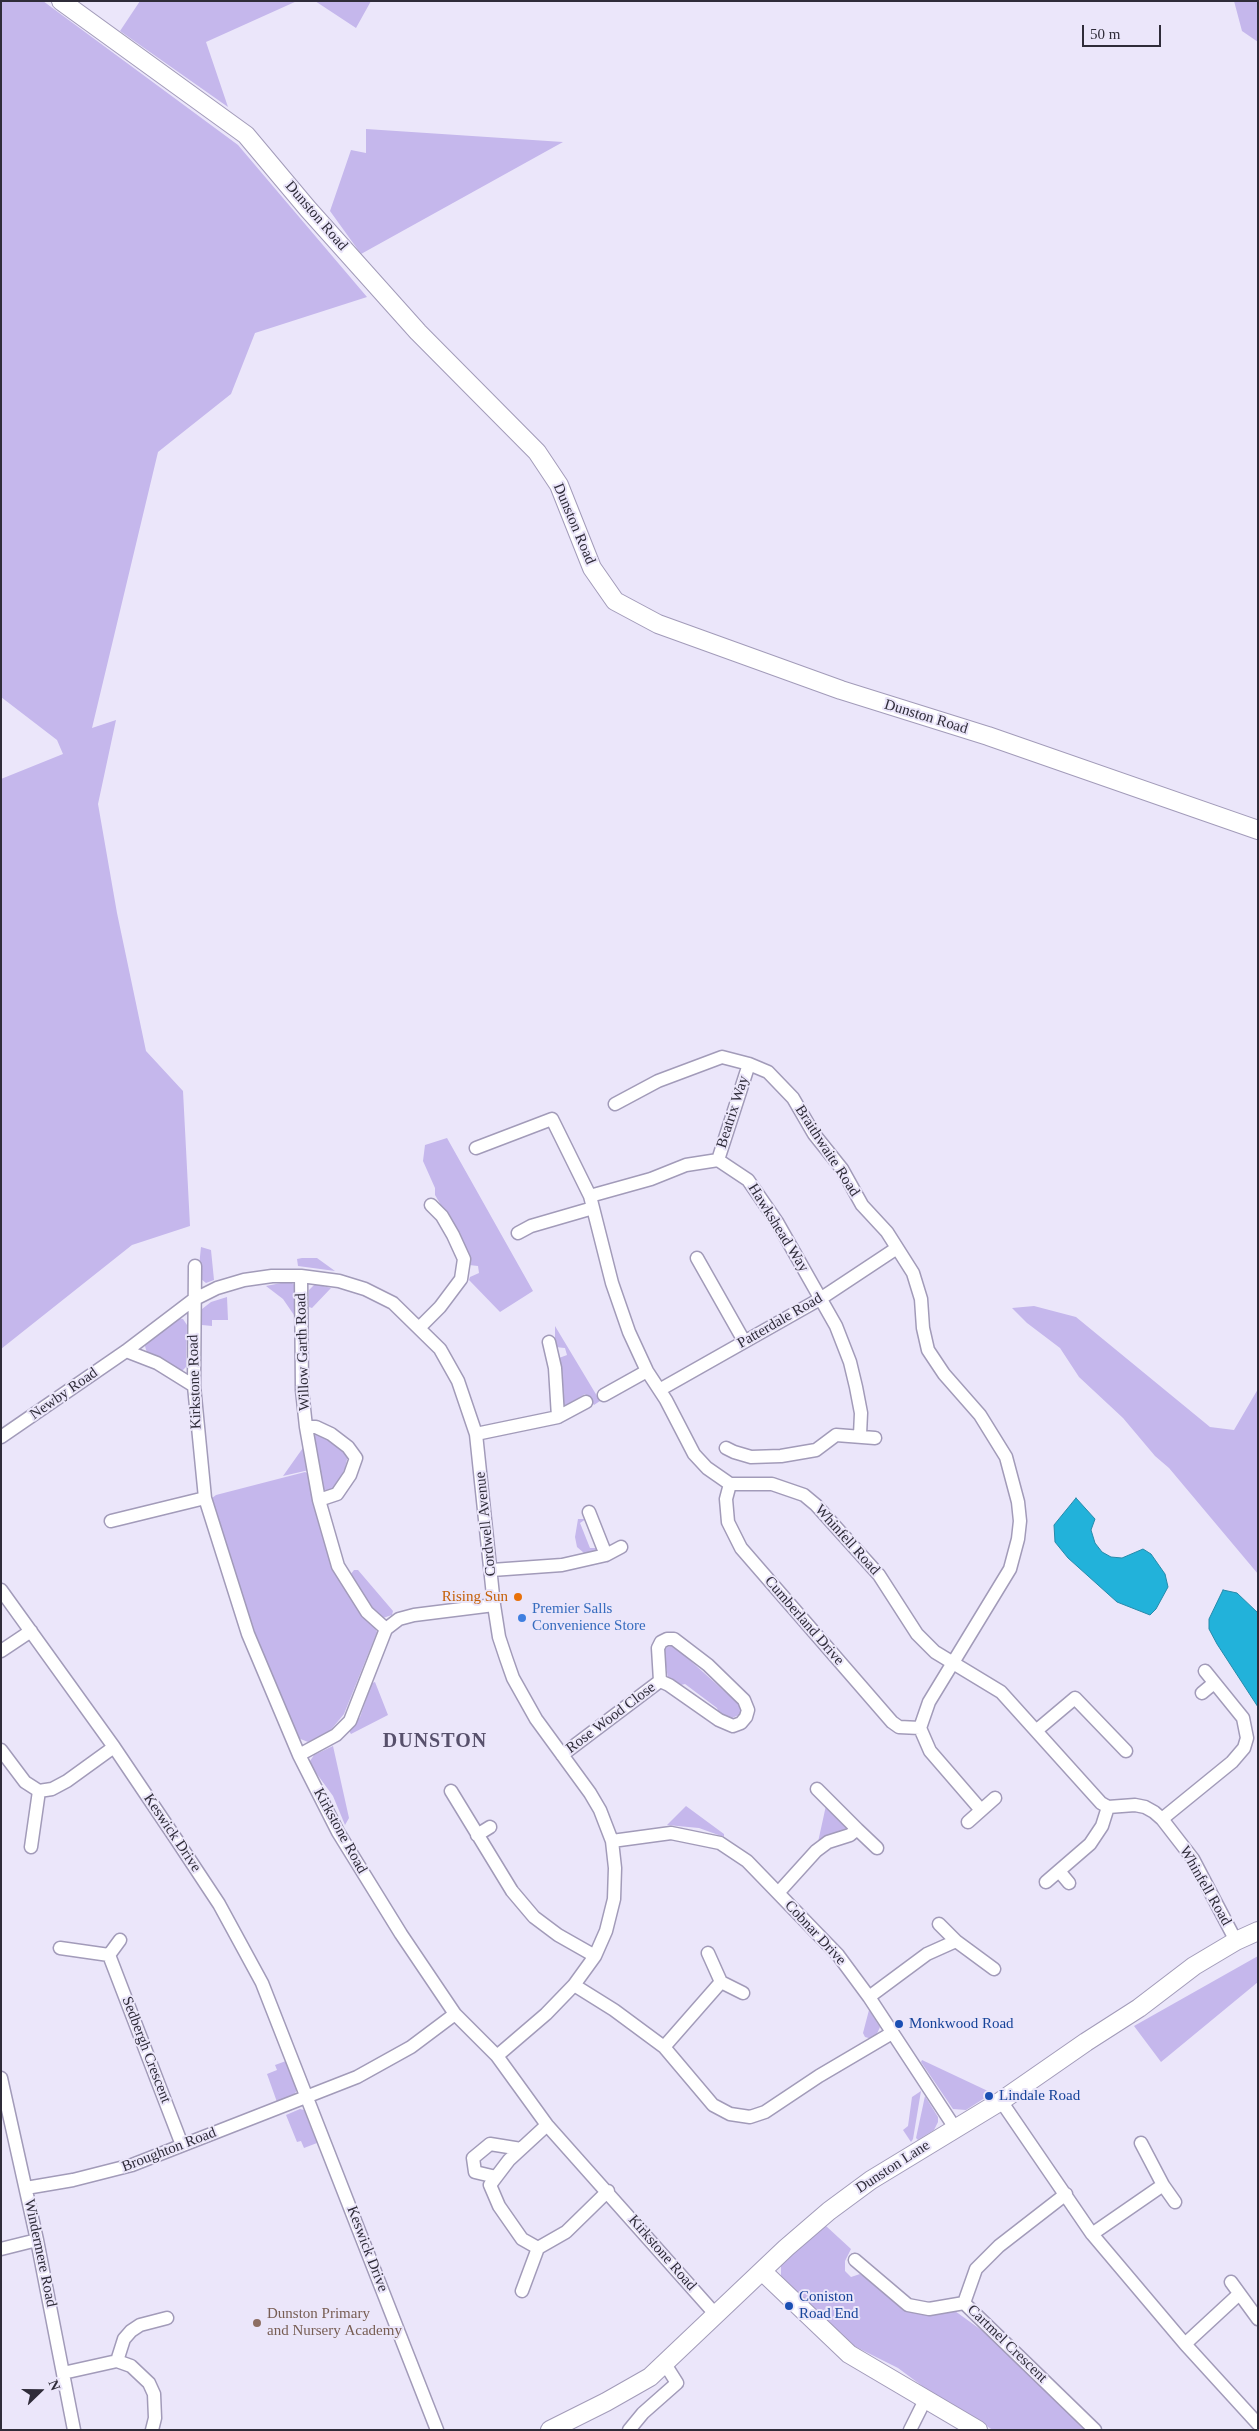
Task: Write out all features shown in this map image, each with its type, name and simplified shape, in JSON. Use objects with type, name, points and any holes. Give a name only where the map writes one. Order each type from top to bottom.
[{"type":"main road","name":"Dunston Road","points":[[61,1],[246,135],[418,332],[537,452],[560,485],[592,568],[615,600],[658,624],[841,690],[997,739],[1258,830]]},
{"type":"main road","name":"Dunston Lane","points":[[550,2430],[650,2377],[762,2271],[829,2212],[871,2180],[1001,2101],[1139,2008],[1194,1966],[1236,1941],[1258,1931]]},
{"type":"main road","points":[[762,2271],[849,2354],[978,2430]]},
{"type":"street","name":"Braithwaite Road","points":[[615,1104],[658,1081],[722,1057],[749,1064],[768,1072],[793,1098],[814,1134],[842,1169],[862,1204],[887,1232],[913,1273],[921,1299],[923,1328],[928,1350],[944,1374],[980,1415],[1006,1457],[1018,1502],[1020,1521],[1018,1539],[1010,1569],[929,1702],[920,1728]]},
{"type":"street","name":"Beatrix Way","points":[[718,1160],[749,1064]]},
{"type":"street","points":[[476,1148],[552,1119],[591,1202],[612,1283],[629,1332],[647,1371],[661,1390],[694,1454],[707,1468],[730,1484]]},
{"type":"street","points":[[518,1233],[531,1226],[686,1165],[718,1160]]},
{"type":"street","name":"Hawkshead Way","points":[[718,1160],[748,1180],[758,1191],[836,1326],[850,1362],[860,1413],[860,1435]]},
{"type":"street","points":[[419,1328],[440,1308],[461,1279],[464,1259],[446,1222],[431,1205]]},
{"type":"street","name":"Patterdale Road","points":[[661,1390],[820,1299],[897,1248]]},
{"type":"street","points":[[697,1258],[744,1341]]},
{"type":"street","name":"Kirkstone Road","points":[[195,1266],[193,1300],[194,1386],[205,1498],[248,1634],[299,1755],[338,1832],[401,1934],[455,2014],[498,2056],[547,2125],[608,2191],[716,2315]]},
{"type":"street","name":"Cordwell Avenue","points":[[193,1300],[217,1288],[244,1280],[272,1276],[301,1276],[339,1281],[365,1289],[393,1303],[440,1349],[458,1381],[476,1434],[499,1637],[513,1678],[536,1719],[590,1793],[600,1810],[612,1841],[614,1868],[614,1899],[606,1932],[595,1956],[574,1985],[546,2014],[498,2056]]},
{"type":"street","name":"Willow Garth Road","points":[[301,1276],[302,1390],[306,1427],[319,1500],[338,1566],[367,1612],[386,1629]]},
{"type":"street","name":"Newby Road","points":[[1,1437],[126,1351],[193,1300]]},
{"type":"street","points":[[549,1342],[555,1368],[558,1417]]},
{"type":"street","points":[[126,1351],[157,1363],[194,1386]]},
{"type":"street","points":[[604,1395],[647,1371]]},
{"type":"street","points":[[476,1434],[558,1417],[586,1402]]},
{"type":"street","name":"Willow Garth Road","points":[[306,1427],[316,1427],[332,1434],[348,1447],[356,1458],[350,1475],[337,1494],[319,1500]]},
{"type":"street","points":[[726,1448],[751,1456],[781,1456],[816,1450],[836,1435],[860,1435],[875,1438]]},
{"type":"street","name":"Whinfell Road","points":[[730,1484],[740,1482],[772,1484],[804,1495],[828,1516],[879,1576],[917,1634],[935,1652],[1001,1692],[1096,1798],[1108,1807],[1135,1806],[1145,1808],[1154,1812],[1162,1819],[1193,1860],[1236,1941]]},
{"type":"street","name":"Cumberland Drive","points":[[730,1484],[726,1499],[727,1516],[733,1536],[741,1548],[892,1722],[899,1727],[920,1728]]},
{"type":"street","points":[[111,1521],[205,1498]]},
{"type":"street","points":[[589,1512],[606,1555]]},
{"type":"street","points":[[492,1570],[562,1565],[606,1555],[621,1547]]},
{"type":"street","name":"Keswick Drive","points":[[1,1590],[114,1747],[219,1904],[262,1984],[437,2430]]},
{"type":"street","points":[[299,1755],[336,1735],[350,1721],[386,1629],[399,1619],[414,1614],[494,1605]]},
{"type":"street","points":[[1,1651],[31,1632]]},
{"type":"street","name":"Rose Wood Close","points":[[667,1638],[674,1639],[708,1665],[744,1700],[748,1710],[746,1717],[741,1723],[733,1726],[719,1720],[669,1685],[660,1681],[658,1648],[661,1642],[667,1638]]},
{"type":"street","points":[[1162,1819],[1232,1762],[1244,1748],[1247,1738],[1243,1718],[1205,1671]]},
{"type":"street","name":"Rose Wood Close","points":[[562,1755],[660,1681]]},
{"type":"street","points":[[1202,1693],[1214,1683]]},
{"type":"street","points":[[1037,1730],[1075,1698],[1126,1750]]},
{"type":"street","points":[[920,1728],[930,1751],[981,1810]]},
{"type":"street","points":[[1,1750],[25,1782],[39,1792],[52,1790],[114,1747]]},
{"type":"street","points":[[816,1789],[877,1848]]},
{"type":"street","points":[[450,1791],[512,1891],[534,1917],[558,1935],[595,1956]]},
{"type":"street","points":[[31,1847],[39,1792]]},
{"type":"street","points":[[968,1822],[995,1798]]},
{"type":"street","points":[[1046,1882],[1096,1836],[1108,1807]]},
{"type":"street","points":[[477,1835],[490,1827]]},
{"type":"street","points":[[778,1893],[816,1851],[828,1842],[850,1835],[857,1829]]},
{"type":"street","name":"Cobnar Drive","points":[[612,1841],[671,1834],[720,1843],[747,1861],[838,1955],[869,1997],[954,2128]]},
{"type":"street","points":[[1059,1872],[1069,1883]]},
{"type":"street","points":[[939,1924],[956,1941],[994,1969]]},
{"type":"street","points":[[60,1948],[109,1955],[120,1940]]},
{"type":"street","points":[[869,1997],[927,1954],[956,1941]]},
{"type":"street","points":[[708,1953],[721,1982],[743,1993]]},
{"type":"street","name":"Sedbergh Crescent","points":[[109,1955],[182,2145]]},
{"type":"street","points":[[664,2047],[721,1982]]},
{"type":"street","points":[[574,1985],[614,2010],[664,2047],[713,2105],[730,2114],[750,2117],[765,2112],[819,2076],[892,2033]]},
{"type":"street","points":[[307,2096],[357,2077],[403,2052],[455,2014]]},
{"type":"street","name":"Windermere Road","points":[[1,2078],[37,2240],[74,2430]]},
{"type":"street","name":"Broughton Road","points":[[26,2188],[73,2180],[132,2166],[307,2096]]},
{"type":"street","points":[[1001,2101],[1092,2234],[1185,2344],[1258,2424]]},
{"type":"street","points":[[538,2248],[522,2239],[499,2206],[490,2185],[521,2149],[547,2125]]},
{"type":"street","points":[[1141,2143],[1163,2185],[1175,2202]]},
{"type":"street","points":[[496,2177],[475,2172],[473,2158],[490,2144],[521,2149]]},
{"type":"street","points":[[1092,2234],[1163,2185]]},
{"type":"street","points":[[522,2291],[538,2248],[566,2232],[608,2191]]},
{"type":"street","name":"Cartmel Crescent","points":[[1066,2194],[999,2246],[976,2268],[964,2303],[1095,2430]]},
{"type":"street","points":[[1,2249],[37,2240]]},
{"type":"street","points":[[854,2260],[908,2305],[929,2309],[964,2303]]},
{"type":"street","points":[[1231,2282],[1258,2319]]},
{"type":"street","points":[[1185,2344],[1238,2294]]},
{"type":"street","points":[[117,2361],[124,2339],[131,2331],[160,2316]]},
{"type":"street","points":[[63,2373],[117,2361],[131,2366],[149,2383],[154,2394],[155,2407],[152,2430]]},
{"type":"street","points":[[629,2430],[643,2413],[676,2383],[665,2364]]},
{"type":"street","points":[[910,2430],[925,2400]]},
{"type":"shaded area","points":[[1,1],[43,1],[238,145],[367,297],[255,333],[231,394],[158,452],[92,728],[116,720],[98,804],[117,913],[146,1051],[183,1091],[190,1226],[132,1245],[1,1349],[1,779],[63,754],[57,740],[1,697]]},
{"type":"shaded area","points":[[140,1],[297,1],[206,42],[228,107],[120,31]]},
{"type":"shaded area","points":[[315,1],[371,1],[356,28]]},
{"type":"shaded area","points":[[1234,1],[1258,1],[1258,42],[1242,31]]},
{"type":"shaded area","points":[[366,129],[563,142],[361,254],[330,211],[351,150],[366,153]]},
{"type":"shaded area","points":[[447,1138],[533,1291],[500,1312],[469,1280],[470,1277],[479,1273],[478,1266],[469,1265],[466,1248],[435,1195],[435,1188],[423,1161],[425,1145]]},
{"type":"shaded area","points":[[201,1247],[211,1250],[214,1280],[206,1283],[201,1279],[199,1266]]},
{"type":"shaded area","points":[[317,1258],[335,1271],[298,1266],[297,1259]]},
{"type":"shaded area","points":[[292,1283],[296,1286],[296,1318],[283,1299],[266,1286]]},
{"type":"shaded area","points":[[315,1284],[331,1288],[312,1308],[309,1307],[309,1290]]},
{"type":"shaded area","points":[[227,1297],[228,1320],[212,1320],[212,1326],[202,1325],[202,1309],[211,1302]]},
{"type":"shaded area","points":[[1034,1306],[1076,1317],[1210,1427],[1234,1430],[1258,1389],[1258,1574],[1169,1468],[1155,1456],[1123,1418],[1079,1377],[1060,1348],[1027,1323],[1012,1308]]},
{"type":"shaded area","points":[[178,1318],[183,1319],[187,1325],[186,1367],[182,1371],[147,1353],[145,1346],[146,1341]]},
{"type":"shaded area","points":[[555,1326],[600,1401],[594,1405],[585,1394],[566,1406],[561,1405],[559,1358],[567,1355],[565,1348],[555,1347]]},
{"type":"shaded area","points":[[316,1432],[333,1442],[348,1455],[345,1468],[336,1487],[329,1491],[323,1490],[314,1433]]},
{"type":"shaded area","points":[[305,1445],[309,1470],[283,1476]]},
{"type":"shaded area","points":[[305,1472],[309,1474],[318,1513],[377,1632],[344,1714],[329,1732],[308,1742],[298,1738],[263,1656],[227,1551],[212,1498],[216,1495]]},
{"type":"shaded area","points":[[578,1519],[586,1519],[580,1523],[590,1548],[598,1548],[597,1552],[584,1553],[577,1547],[575,1537]]},
{"type":"shaded area","points":[[354,1570],[358,1570],[393,1611],[392,1615],[383,1618],[375,1611],[350,1575]]},
{"type":"shaded area","points":[[673,1645],[733,1699],[738,1701],[742,1709],[741,1714],[732,1718],[719,1713],[717,1708],[685,1684],[677,1686],[668,1678],[663,1649]]},
{"type":"shaded area","points":[[375,1682],[388,1715],[351,1734],[349,1731],[360,1717],[372,1683]]},
{"type":"shaded area","points":[[333,1746],[349,1818],[345,1825],[333,1796],[311,1766],[310,1761],[314,1755]]},
{"type":"shaded area","points":[[827,1801],[847,1828],[846,1831],[818,1842]]},
{"type":"shaded area","points":[[686,1806],[724,1834],[724,1837],[699,1828],[667,1825]]},
{"type":"shaded area","points":[[1258,1956],[1258,1982],[1161,2062],[1134,2026]]},
{"type":"shaded area","points":[[869,2010],[880,2027],[876,2036],[872,2039],[865,2037],[863,2033]]},
{"type":"shaded area","points":[[922,2060],[991,2094],[966,2110],[953,2109],[921,2062]]},
{"type":"shaded area","points":[[286,2061],[297,2090],[294,2095],[277,2102],[267,2074],[277,2070],[275,2065]]},
{"type":"shaded area","points":[[921,2091],[911,2142],[903,2130],[908,2126],[912,2097]]},
{"type":"shaded area","points":[[925,2096],[938,2117],[938,2122],[934,2130],[918,2140],[916,2138]]},
{"type":"shaded area","points":[[300,2109],[304,2110],[317,2143],[304,2148],[301,2141],[297,2142],[286,2115]]},
{"type":"shaded area","points":[[826,2226],[851,2249],[845,2261],[845,2271],[851,2277],[860,2274],[911,2312],[928,2315],[955,2311],[984,2332],[1087,2430],[993,2430],[929,2391],[898,2368],[848,2343],[781,2276],[781,2263]]},
{"type":"water","points":[[1076,1498],[1095,1519],[1091,1530],[1095,1543],[1102,1552],[1111,1557],[1122,1558],[1143,1549],[1151,1554],[1165,1574],[1168,1587],[1156,1609],[1150,1615],[1117,1602],[1068,1558],[1055,1542],[1054,1525]]},
{"type":"water","points":[[1223,1590],[1237,1593],[1258,1613],[1258,1707],[1209,1629],[1209,1619]]},
{"type":"place","name":"Rising Sun","points":[[518,1597]]},
{"type":"place","name":"Premier Salls Convenience Store","points":[[522,1618]]},
{"type":"place","name":"Monkwood Road","points":[[899,2024]]},
{"type":"place","name":"Lindale Road","points":[[989,2096]]},
{"type":"place","name":"Coniston Road End","points":[[789,2306]]},
{"type":"place","name":"Dunston Primary and Nursery Academy","points":[[257,2323]]},
{"type":"district","name":"DUNSTON","points":[[435,1742]]}]
